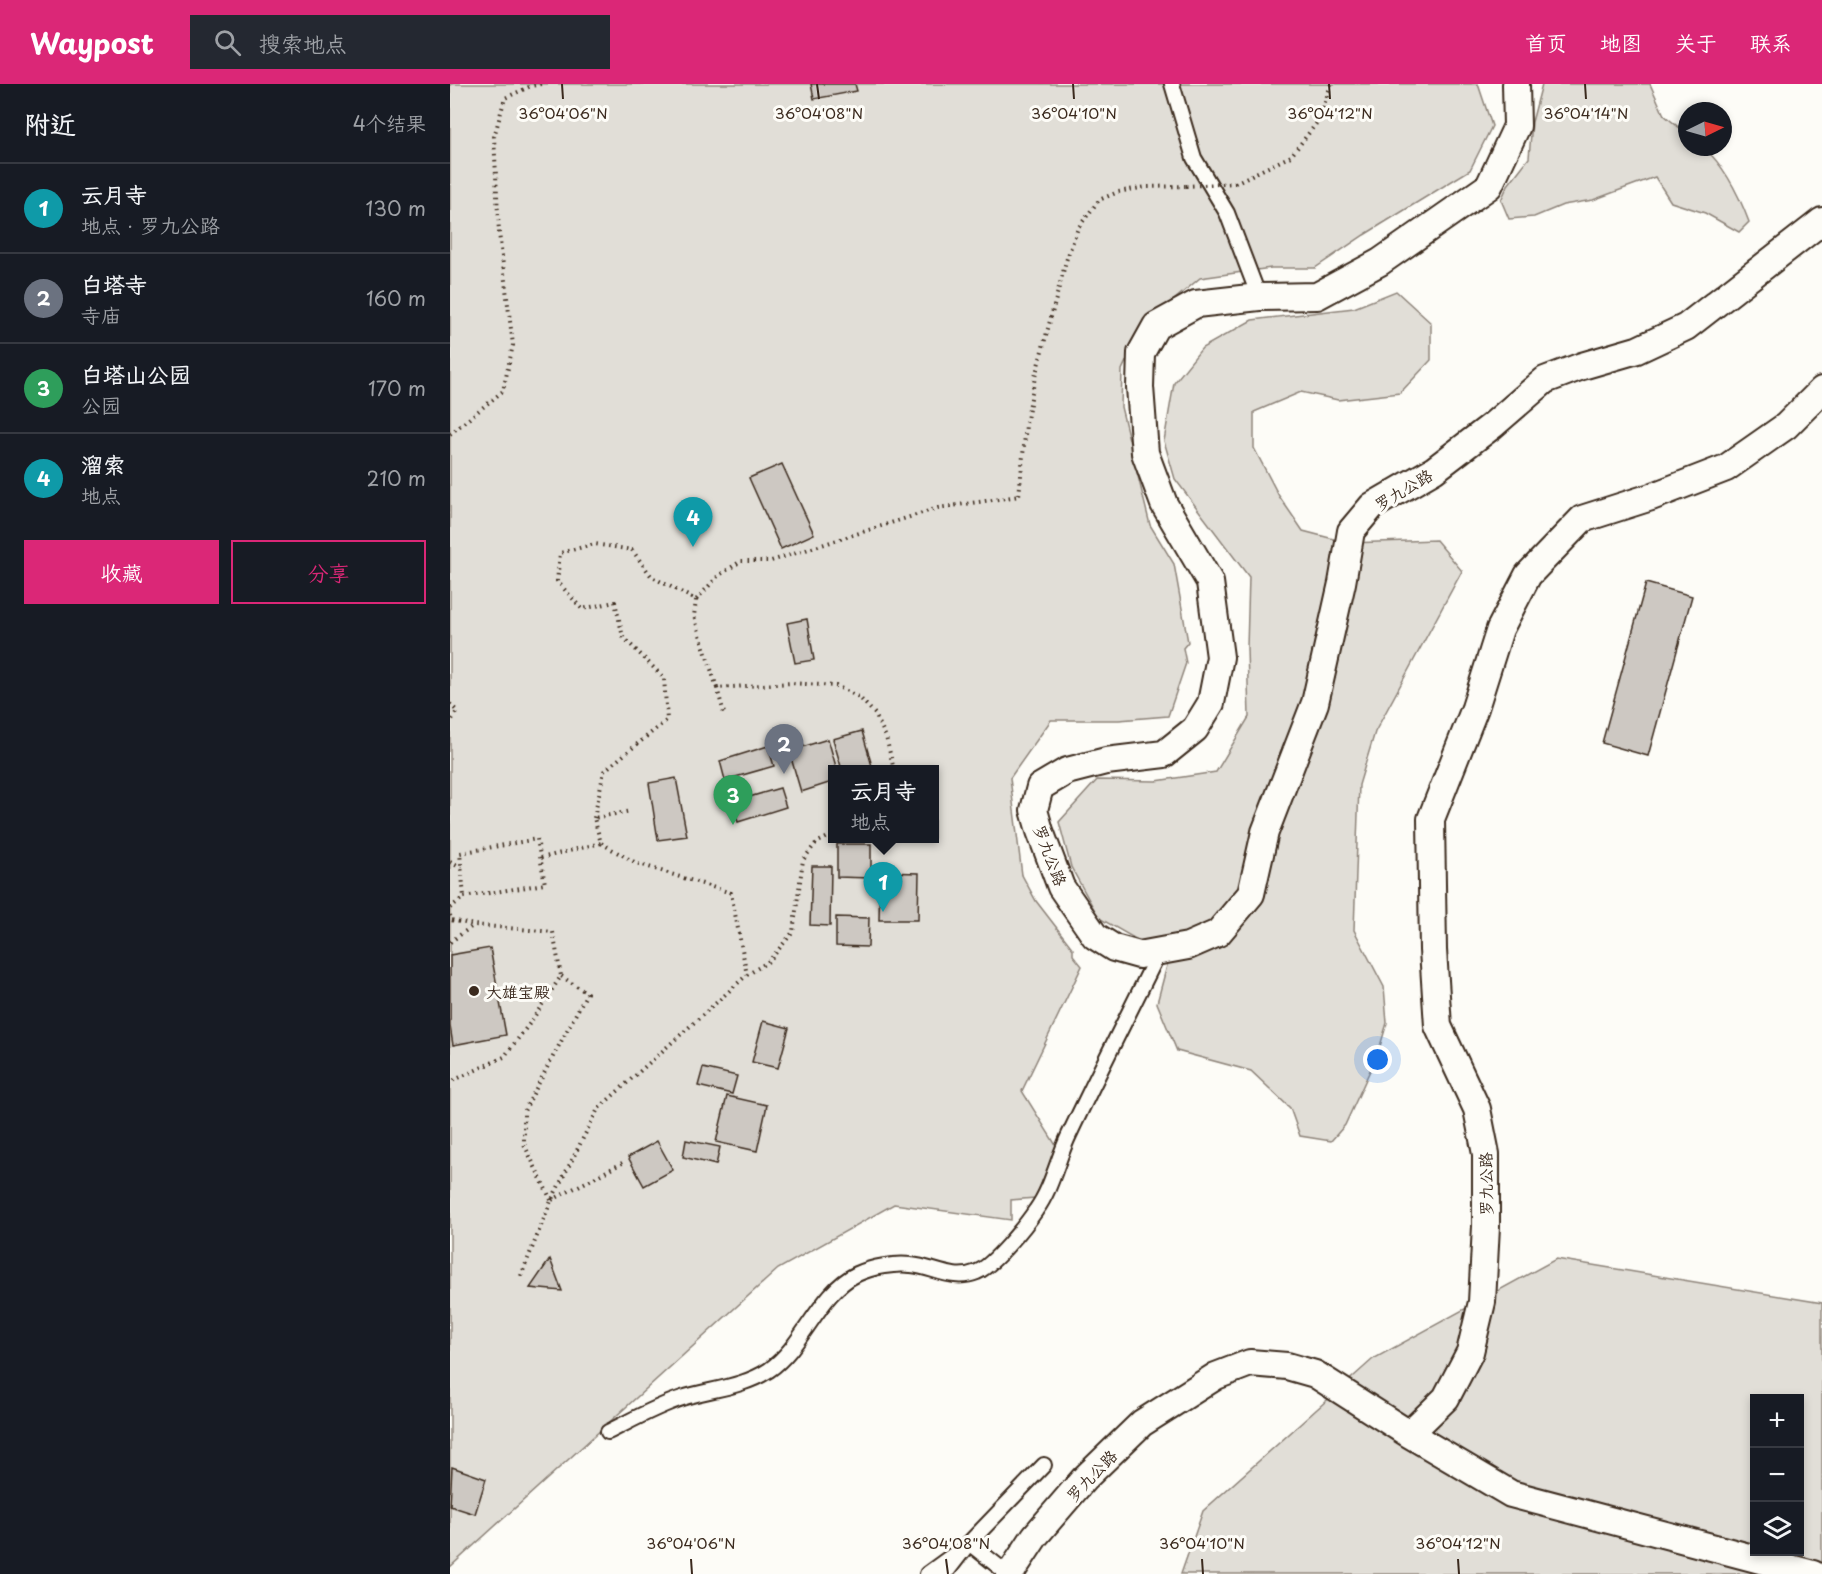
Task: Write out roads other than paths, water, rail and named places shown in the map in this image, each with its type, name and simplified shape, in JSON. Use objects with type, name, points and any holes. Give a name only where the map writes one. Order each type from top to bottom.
[{"type":"street","name":"罗九公路","points":[[1516,84],[1517,126],[1489,186],[1380,262],[1317,296],[1259,297],[1196,304],[1156,326],[1141,353],[1140,387],[1145,453],[1164,504],[1210,582],[1220,657],[1211,703],[1195,729],[1164,754],[1106,761],[1067,771],[1041,787],[1034,810],[1061,887],[1095,936],[1114,948],[1139,955],[1188,946],[1218,933],[1251,894],[1265,832],[1315,703],[1342,584],[1351,531],[1372,506],[1434,470],[1493,425],[1545,380],[1582,366],[1637,350],[1686,327],[1822,221]]},
{"type":"street","name":"罗九公路","points":[[1009,1574],[1035,1536],[1084,1479],[1142,1423],[1216,1376],[1250,1363],[1287,1366],[1315,1374],[1409,1434],[1446,1398],[1470,1352],[1482,1302],[1486,1226],[1486,1154],[1477,1109],[1438,1026],[1433,950],[1431,819],[1475,708],[1500,629],[1528,575],[1581,519],[1651,497],[1726,468],[1786,426],[1822,390]]},
{"type":"street","points":[[1409,1434],[1511,1494],[1813,1574]]},
{"type":"lane","points":[[1172,84],[1194,158],[1227,213],[1259,297]]},
{"type":"lane","points":[[608,1432],[680,1398],[746,1381],[769,1370],[788,1352],[843,1283],[858,1273],[879,1267],[911,1264],[949,1275],[965,1276],[979,1272],[993,1262],[1037,1210],[1053,1178],[1067,1138],[1159,952]]},
{"type":"lane","points":[[945,1574],[969,1543],[1044,1465]]},
{"type":"lane","points":[[969,1543],[1009,1574]]},
{"type":"lane","points":[[927,1574],[969,1543]]},
{"type":"place","name":"溜索","points":[[693,547]]},
{"type":"place","name":"白塔寺","points":[[784,774]]},
{"type":"place","name":"白塔山公园","points":[[733,825]]},
{"type":"place","name":"云月寺","points":[[883,912]]},
{"type":"place","name":"大雄宝殿","points":[[474,991]]}]
